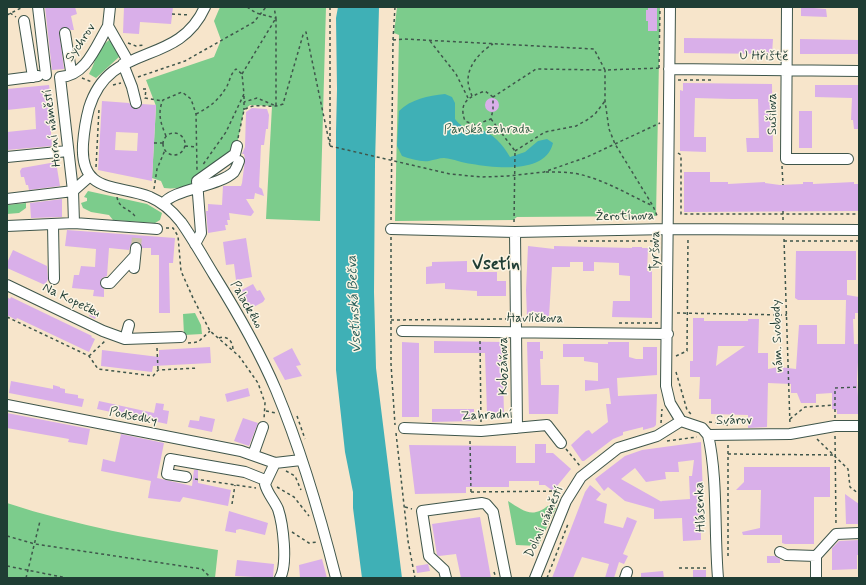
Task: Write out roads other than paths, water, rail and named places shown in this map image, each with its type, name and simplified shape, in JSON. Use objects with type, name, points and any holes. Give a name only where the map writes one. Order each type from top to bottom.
[{"type":"street","points":[[38,7],[46,75]]},
{"type":"street","name":"Sychrov","points":[[75,74],[81,70],[108,26],[110,7]]},
{"type":"street","points":[[7,199],[73,191],[93,173],[85,167],[83,146],[86,118],[95,103],[103,80],[125,63],[163,49],[182,37],[194,26],[205,7]]},
{"type":"street","name":"Tyršova","points":[[670,7],[668,69],[668,334],[666,386],[670,403],[681,421]]},
{"type":"street","name":"Sušilova","points":[[787,7],[785,71],[786,159],[848,159]]},
{"type":"street","points":[[22,20],[33,77]]},
{"type":"street","name":"Sychrov","points":[[108,26],[125,63],[136,103]]},
{"type":"street","points":[[65,33],[75,74]]},
{"type":"street","name":"U Hřiště","points":[[668,69],[859,71]]},
{"type":"street","name":"Horní náměstí","points":[[74,223],[73,191],[60,77],[70,77],[75,74]]},
{"type":"street","points":[[7,80],[46,75],[60,77]]},
{"type":"street","points":[[123,94],[134,92]]},
{"type":"street","points":[[195,244],[201,233],[197,181],[235,154],[237,145]]},
{"type":"street","points":[[7,157],[68,151]]},
{"type":"street","points":[[163,204],[172,196],[197,189],[234,172],[240,161]]},
{"type":"street","name":"Palackého","points":[[93,173],[102,185],[148,197],[163,204],[177,218],[195,244],[232,305],[261,358],[276,390],[301,460],[336,578]]},
{"type":"street","points":[[7,226],[74,223],[137,232],[157,229]]},
{"type":"street","points":[[53,225],[54,279]]},
{"type":"street","name":"Žerotínova","points":[[391,229],[515,232],[669,229],[859,230]]},
{"type":"street","name":"Kobzáňova","points":[[515,232],[517,332],[516,428]]},
{"type":"street","points":[[106,283],[110,283],[135,253],[134,268]]},
{"type":"street","name":"Na Kopečku","points":[[7,285],[112,335],[125,339],[181,337]]},
{"type":"street","points":[[125,339],[129,325]]},
{"type":"street","name":"Havlíčkova","points":[[402,331],[668,334]]},
{"type":"street","name":"Podsedky","points":[[7,405],[253,455],[279,463],[301,460]]},
{"type":"street","name":"Svárov","points":[[681,421],[702,428],[704,436],[728,434],[790,434],[835,426],[859,426]]},
{"type":"street","name":"Dolní náměstí","points":[[535,578],[566,501],[584,475],[618,448],[657,436],[681,421]]},
{"type":"street","name":"Zahradní","points":[[404,428],[470,431],[547,425],[562,443]]},
{"type":"street","points":[[253,455],[263,427]]},
{"type":"street","name":"Hlásenka","points":[[704,436],[712,453],[715,545],[718,578]]},
{"type":"street","points":[[186,477],[167,474],[170,459],[245,472],[263,485],[276,506],[280,521],[284,547],[283,573],[280,578]]},
{"type":"street","points":[[263,485],[279,463]]},
{"type":"street","points":[[446,578],[444,570],[429,556],[422,511],[471,503],[486,504],[493,512],[506,578]]},
{"type":"street","points":[[816,578],[816,556],[836,534],[859,533]]},
{"type":"street","points":[[780,552],[786,555],[801,551],[816,556]]},
{"type":"water","name":"Vsetínská Bečva","points":[[338,7],[379,7],[375,164],[374,292],[376,368],[402,578],[362,578],[353,508],[353,492],[345,452],[336,370],[336,18]]},
{"type":"water","points":[[445,94],[452,97],[455,103],[455,119],[462,126],[483,131],[493,136],[510,157],[525,152],[538,141],[547,139],[553,143],[548,153],[541,160],[519,167],[494,167],[444,158],[422,161],[402,156],[397,146],[399,111],[414,101],[426,97]]},
{"type":"tunnel","points":[[136,248],[137,236]]},
{"type":"district","name":"Vsetín","points":[[496,265]]},
{"type":"park label","name":"Panská zahrada","points":[[488,130]]}]
